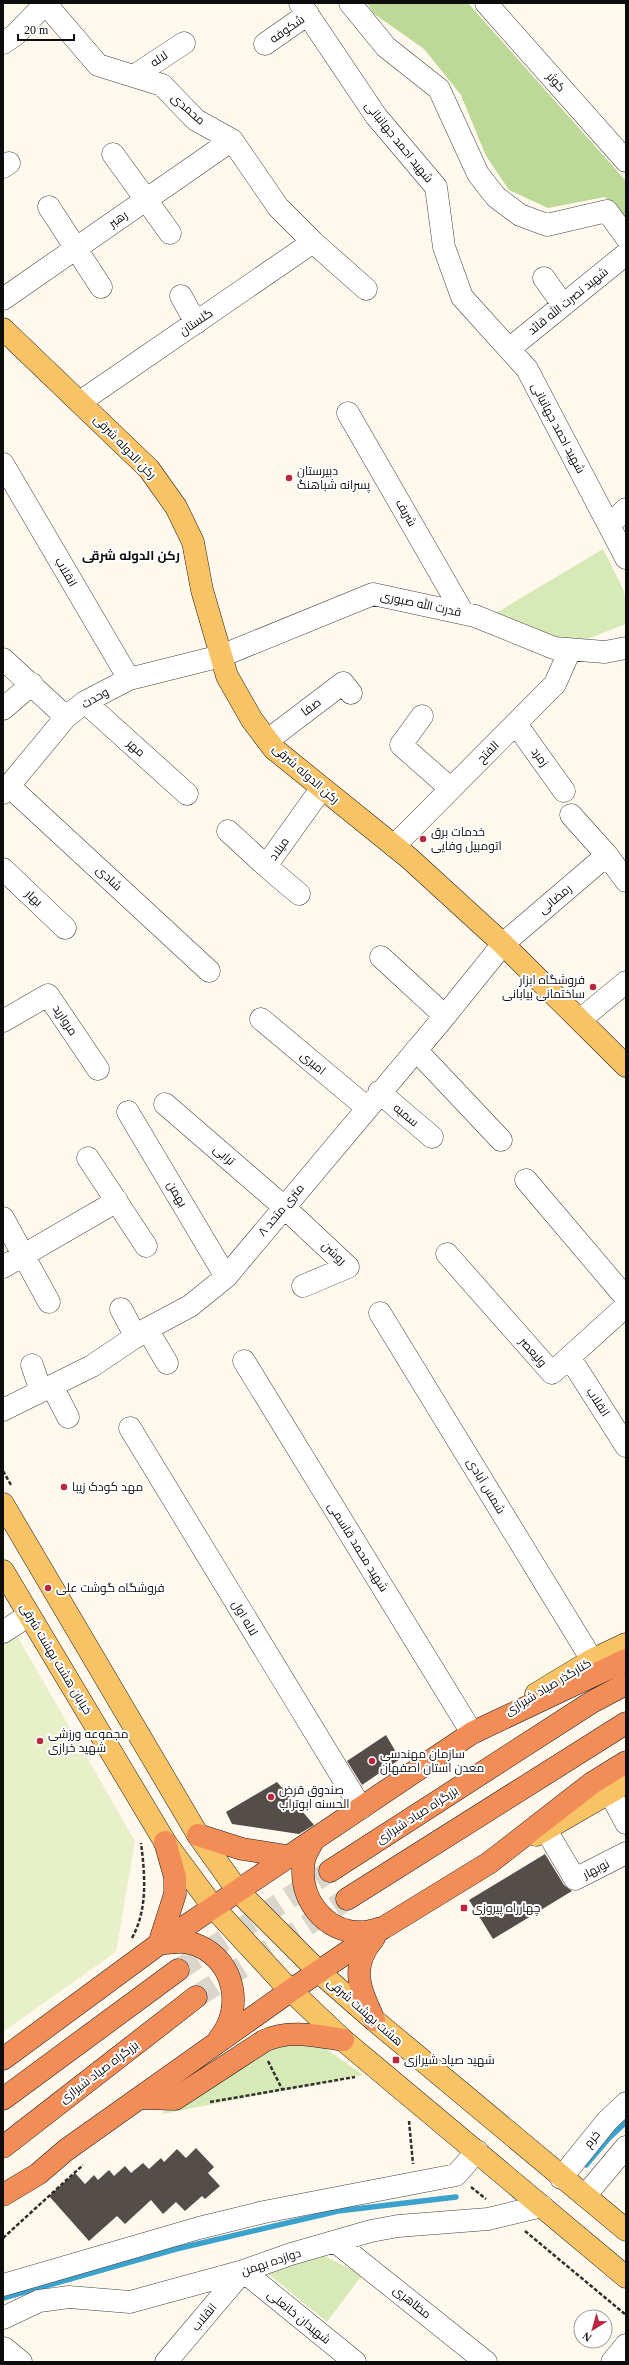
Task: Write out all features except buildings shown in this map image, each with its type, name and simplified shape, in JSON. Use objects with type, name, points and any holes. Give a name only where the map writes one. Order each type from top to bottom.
[{"type":"highway","points":[[3,2059],[159,1944],[472,1733],[626,1660]]},
{"type":"highway","name":"بزرگراه صیاد شیرازی","points":[[330,1871],[592,1702],[626,1684]]},
{"type":"highway","points":[[347,1899],[626,1723]]},
{"type":"highway","points":[[3,2195],[38,2174],[66,2150],[290,1991],[383,1928],[489,1863],[592,1783],[626,1762]]},
{"type":"highway","points":[[198,1835],[242,1849],[288,1856]]},
{"type":"highway","points":[[313,1841],[304,1860],[303,1881],[310,1902],[323,1918],[342,1929],[362,1932],[383,1928]]},
{"type":"highway","points":[[159,1944],[175,1894],[176,1877],[165,1842]]},
{"type":"highway","points":[[374,2020],[364,1997],[359,1966],[366,1948],[383,1928]]},
{"type":"highway","points":[[159,1944],[179,1941],[199,1946],[215,1957],[228,1973],[234,1992],[234,2012],[226,2030],[213,2046]]},
{"type":"highway","points":[[3,2099],[178,1970]]},
{"type":"highway","name":"بزرگراه صیاد شیرازی","points":[[3,2147],[196,1997]]},
{"type":"highway","points":[[139,2098],[175,2099],[264,2040],[277,2034],[300,2034],[343,2040]]},
{"type":"main road","name":"رکن الدوله شرقی","points":[[3,330],[149,468],[176,506],[193,542],[202,590],[227,676],[252,720],[274,749],[321,789],[394,846],[503,944],[580,1020],[623,1059]]},
{"type":"main road","points":[[3,1504],[198,1835]]},
{"type":"main road","name":"خیابان هشت بهشت شرقی","points":[[3,1571],[165,1842],[214,1908]]},
{"type":"main road","name":"کنارگذر صیاد شیرازی","points":[[472,1733],[592,1660],[626,1644]]},
{"type":"main road","points":[[489,1863],[618,1788]]},
{"type":"main road","name":"هشت بهشت شرقی","points":[[198,1835],[238,1891],[320,1972],[374,2020],[561,2178],[626,2230]]},
{"type":"main road","points":[[214,1908],[290,1991],[343,2040],[626,2277]]},
{"type":"main road","points":[[3,2204],[38,2174]]},
{"type":"street","points":[[3,43],[15,35],[46,3]]},
{"type":"street","name":"محمدی","points":[[46,3],[98,65],[162,85],[196,120],[232,140],[278,207],[313,242],[366,289]]},
{"type":"street","points":[[350,3],[386,47],[439,89],[478,174],[496,197],[520,215],[547,225],[607,211],[626,237]]},
{"type":"street","name":"کوثر","points":[[486,3],[626,161]]},
{"type":"street","name":"شکوفه","points":[[265,44],[304,9]]},
{"type":"street","name":"شهید احمد جهانبانی","points":[[304,9],[376,116],[436,187],[444,247],[462,297],[527,369],[626,558]]},
{"type":"street","name":"لاله","points":[[134,76],[184,42]]},
{"type":"street","name":"رهبر","points":[[3,299],[232,140]]},
{"type":"street","points":[[113,154],[170,233]]},
{"type":"street","points":[[49,207],[101,287]]},
{"type":"street","name":"گلستان","points":[[80,402],[313,242]]},
{"type":"street","name":"شهید نصرت الله قائد","points":[[509,349],[626,254]]},
{"type":"street","points":[[544,278],[563,305]]},
{"type":"street","points":[[181,296],[196,322]]},
{"type":"street","name":"شریف","points":[[348,413],[463,613]]},
{"type":"street","name":"انقلاب","points":[[3,464],[129,679]]},
{"type":"street","points":[[609,525],[626,509]]},
{"type":"street","name":"قدرت الله صبوری","points":[[221,656],[373,594],[475,616],[554,648],[605,652],[626,648]]},
{"type":"street","name":"الفتح","points":[[394,846],[555,684],[570,650]]},
{"type":"street","name":"وحدت","points":[[6,789],[66,717],[85,702],[129,679],[221,656]]},
{"type":"street","points":[[3,659],[32,684],[66,717]]},
{"type":"street","name":"صفا","points":[[268,740],[343,683],[351,693]]},
{"type":"street","points":[[3,709],[32,684]]},
{"type":"street","name":"مهر","points":[[85,702],[188,794]]},
{"type":"street","points":[[422,716],[401,745],[451,790]]},
{"type":"street","name":"زمرد","points":[[516,724],[564,791]]},
{"type":"street","name":"شادی","points":[[6,789],[210,971]]},
{"type":"street","name":"میلاد","points":[[228,831],[266,866],[321,789]]},
{"type":"street","points":[[571,814],[607,855],[626,881]]},
{"type":"street","name":"رمضانی","points":[[503,944],[607,855]]},
{"type":"street","points":[[266,866],[299,894]]},
{"type":"street","name":"بهار","points":[[3,868],[65,928]]},
{"type":"street","name":"۸ متری متحد","points":[[3,1410],[92,1366],[142,1333],[190,1306],[226,1277],[445,1016],[503,944]]},
{"type":"street","points":[[381,957],[445,1016]]},
{"type":"street","points":[[580,1020],[626,982]]},
{"type":"street","name":"مروارید","points":[[3,1021],[48,995],[98,1069]]},
{"type":"street","name":"امیری","points":[[261,1019],[373,1100]]},
{"type":"street","points":[[416,1050],[501,1140]]},
{"type":"street","name":"سمیه","points":[[373,1100],[432,1137]]},
{"type":"street","name":"ترابی","points":[[165,1104],[284,1207]]},
{"type":"street","name":"بهمن","points":[[128,1112],[226,1277]]},
{"type":"street","points":[[88,1158],[146,1246]]},
{"type":"street","points":[[526,1180],[626,1298]]},
{"type":"street","points":[[3,1266],[117,1201]]},
{"type":"street","name":"روشن","points":[[284,1207],[348,1267],[303,1286]]},
{"type":"street","points":[[3,1218],[49,1302]]},
{"type":"street","name":"ولیعصر","points":[[447,1254],[552,1373],[626,1306]]},
{"type":"street","points":[[121,1309],[167,1363]]},
{"type":"street","name":"شمس آبادی","points":[[380,1313],[592,1660]]},
{"type":"street","name":"انقلاب","points":[[570,1358],[626,1446]]},
{"type":"street","name":"شهید محمد قاسمی","points":[[244,1361],[472,1733]]},
{"type":"street","points":[[32,1365],[47,1389],[68,1417]]},
{"type":"street","name":"لاله اول","points":[[130,1428],[361,1808]]},
{"type":"street","points":[[3,1632],[29,1614]]},
{"type":"street","points":[[618,1788],[626,1823]]},
{"type":"street","name":"نوبهار","points":[[546,1830],[575,1879],[626,1853]]},
{"type":"street","name":"خرم","points":[[561,2178],[608,2121],[626,2104]]},
{"type":"street","points":[[585,2196],[626,2147]]},
{"type":"street","points":[[3,2285],[200,2228],[264,2212],[456,2175],[477,2152]]},
{"type":"street","name":"دوازده بهمن","points":[[3,2318],[39,2301],[69,2297],[130,2302],[243,2271],[291,2254],[337,2242],[352,2236],[398,2226],[481,2220],[542,2206]]},
{"type":"street","name":"مظاهری","points":[[337,2242],[486,2362]]},
{"type":"street","name":"انقلاب","points":[[166,2362],[243,2271]]},
{"type":"street","name":"شهیدان خانعلی","points":[[243,2271],[355,2362]]},
{"type":"street","points":[[612,2362],[626,2345]]},
{"type":"street","points":[[4,2348],[21,2362]]},
{"type":"path","points":[[128,1945],[138,1927],[144,1898],[141,1842]]},
{"type":"path","points":[[267,2057],[282,2089]]},
{"type":"path","points":[[207,2102],[357,2076],[351,2072]]},
{"type":"path","points":[[409,2119],[414,2183]]},
{"type":"path","points":[[3,2238],[84,2164]]},
{"type":"path","points":[[456,2175],[626,2315]]},
{"type":"green space","points":[[367,3],[468,3],[626,181],[626,217],[605,197],[548,208],[509,190],[486,156],[461,95],[424,49],[373,13]]},
{"type":"green space","points":[[603,549],[623,589],[626,600],[626,624],[574,644],[545,636],[496,613]]},
{"type":"green space","name":"مجموعه ورزشی شهید خرازی","points":[[16,1634],[135,1841],[116,1952],[3,2032],[3,1641]]},
{"type":"green space","points":[[276,2042],[322,2046],[363,2075],[162,2114],[169,2105]]},
{"type":"green space","points":[[325,2256],[362,2275],[327,2322],[265,2271]]},
{"type":"waterway","points":[[586,2165],[609,2138],[626,2122]]},
{"type":"waterway","points":[[3,2298],[176,2249],[338,2211],[456,2197]]},
{"type":"tunnel","points":[[178,1970],[330,1871]]},
{"type":"tunnel","points":[[196,1997],[347,1899]]},
{"type":"place","name":"دبیرستان پسرانه شباهنگ","points":[[289,478]]},
{"type":"place","name":"خدمات برق اتومبیل وفایی","points":[[423,839]]},
{"type":"place","name":"فروشگاه ابزار ساختمانی بیابانی","points":[[593,987]]},
{"type":"place","name":"مهد کودک زیبا","points":[[64,1487]]},
{"type":"place","name":"فروشگاه گوشت علی","points":[[48,1588]]},
{"type":"place","name":"مجموعه ورزشی شهید خرازی","points":[[40,1741]]},
{"type":"place","name":"سازمان مهندسی معدن استان اصفهان","points":[[372,1761]]},
{"type":"place","name":"صندوق قرض الحسنه ابوتراب","points":[[271,1797]]},
{"type":"place","name":"چهارراه پیروزی","points":[[464,1908]]},
{"type":"place","name":"شهید صیاد شیرازی","points":[[396,2060]]},
{"type":"district","name":"رکن الدوله شرقی","points":[[131,555]]}]
